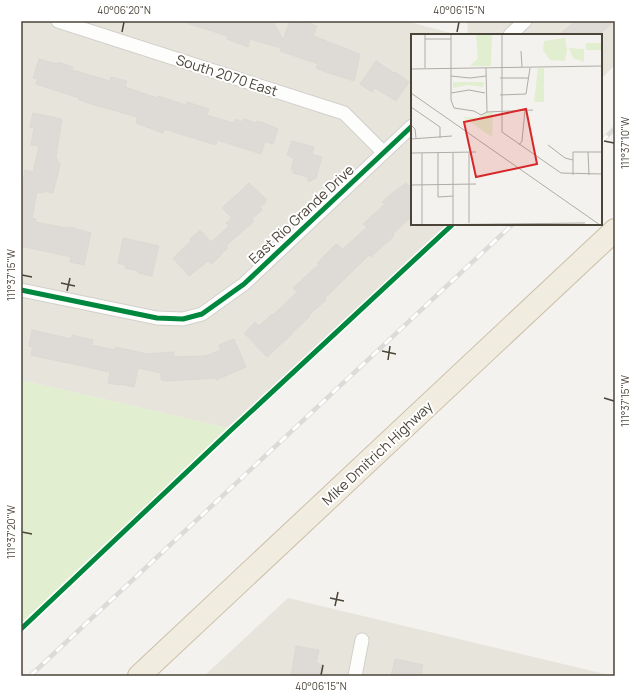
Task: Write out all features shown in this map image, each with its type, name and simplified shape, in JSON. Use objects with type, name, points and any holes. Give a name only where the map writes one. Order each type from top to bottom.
[{"type":"highway","name":"Mike Dmitrich Highway","points":[[139,676],[615,230]]},
{"type":"street","name":"South 2070 East","points":[[58,21],[344,113],[383,152]]},
{"type":"street","points":[[511,34],[525,21]]},
{"type":"street","name":"East Rio Grande Drive","points":[[21,290],[156,318],[183,319],[202,314],[244,284],[411,127]]},
{"type":"street","points":[[355,676],[362,640]]},
{"type":"shaded area","points":[[21,21],[406,21],[454,34],[411,34],[411,225],[452,225],[232,429],[21,380]]},
{"type":"shaded area","points":[[467,21],[615,21],[615,65],[602,78],[602,34],[468,34]]},
{"type":"shaded area","points":[[288,598],[613,676],[204,676]]},
{"type":"green space","points":[[21,380],[232,429],[21,629]]},
{"type":"building","points":[[188,21],[273,21],[283,40],[290,21],[302,21],[317,26],[313,36],[360,54],[354,81],[316,68],[318,64],[280,51],[281,48],[250,39],[248,47],[227,39],[227,36],[187,23]]},
{"type":"building","points":[[575,21],[614,21],[600,34],[560,34]]},
{"type":"building","points":[[39,59],[58,64],[58,62],[73,67],[72,70],[110,81],[111,77],[127,81],[125,87],[157,98],[158,96],[186,105],[187,102],[209,109],[207,115],[233,123],[236,119],[243,122],[244,119],[256,123],[257,121],[278,129],[273,144],[265,142],[261,154],[217,140],[216,145],[164,129],[163,133],[136,123],[137,117],[84,102],[85,101],[79,100],[79,98],[36,84],[38,79],[33,78]]},
{"type":"building","points":[[376,61],[409,82],[396,101],[375,88],[372,92],[360,84]]},
{"type":"building","points":[[33,113],[62,119],[56,157],[60,165],[53,193],[44,191],[43,193],[37,192],[32,218],[36,219],[35,222],[66,228],[70,227],[91,233],[84,265],[70,262],[71,257],[21,246],[21,191],[25,170],[33,172],[39,146],[31,145],[34,128],[30,127]]},
{"type":"building","points":[[292,141],[314,147],[312,154],[322,157],[316,178],[309,182],[307,177],[293,173],[294,171],[291,170],[294,158],[287,155]]},
{"type":"building","points":[[249,183],[266,199],[266,202],[260,207],[262,210],[252,219],[254,221],[226,246],[228,248],[212,264],[208,261],[189,276],[173,258],[200,230],[211,242],[229,226],[226,223],[232,218],[222,208]]},
{"type":"building","points":[[406,183],[411,188],[411,217],[393,234],[394,236],[371,257],[369,255],[325,298],[326,300],[309,315],[310,316],[292,334],[267,357],[244,333],[255,322],[259,326],[297,292],[293,288],[319,264],[317,263],[336,244],[343,249],[367,227],[363,224],[385,204],[382,202]]},
{"type":"building","points":[[123,238],[159,246],[152,276],[138,273],[138,271],[125,268],[126,265],[118,263]]},
{"type":"building","points":[[32,330],[71,339],[72,335],[93,340],[92,345],[115,350],[115,347],[147,354],[174,352],[174,357],[206,356],[221,350],[219,345],[234,339],[246,367],[216,380],[216,378],[167,381],[161,380],[161,373],[138,368],[134,387],[119,385],[108,383],[110,372],[31,355],[33,347],[29,346]]},
{"type":"building","points":[[296,646],[319,650],[316,663],[324,665],[322,676],[291,676]]},
{"type":"building","points":[[395,659],[423,665],[421,676],[391,676]]},
{"type":"railway","points":[[602,141],[615,128]]},
{"type":"railway","points":[[30,676],[512,225]]},
{"type":"cycle path","points":[[21,290],[157,318],[183,319],[202,314],[244,284],[411,127]]},
{"type":"cycle path","points":[[21,629],[230,431],[452,225]]}]
